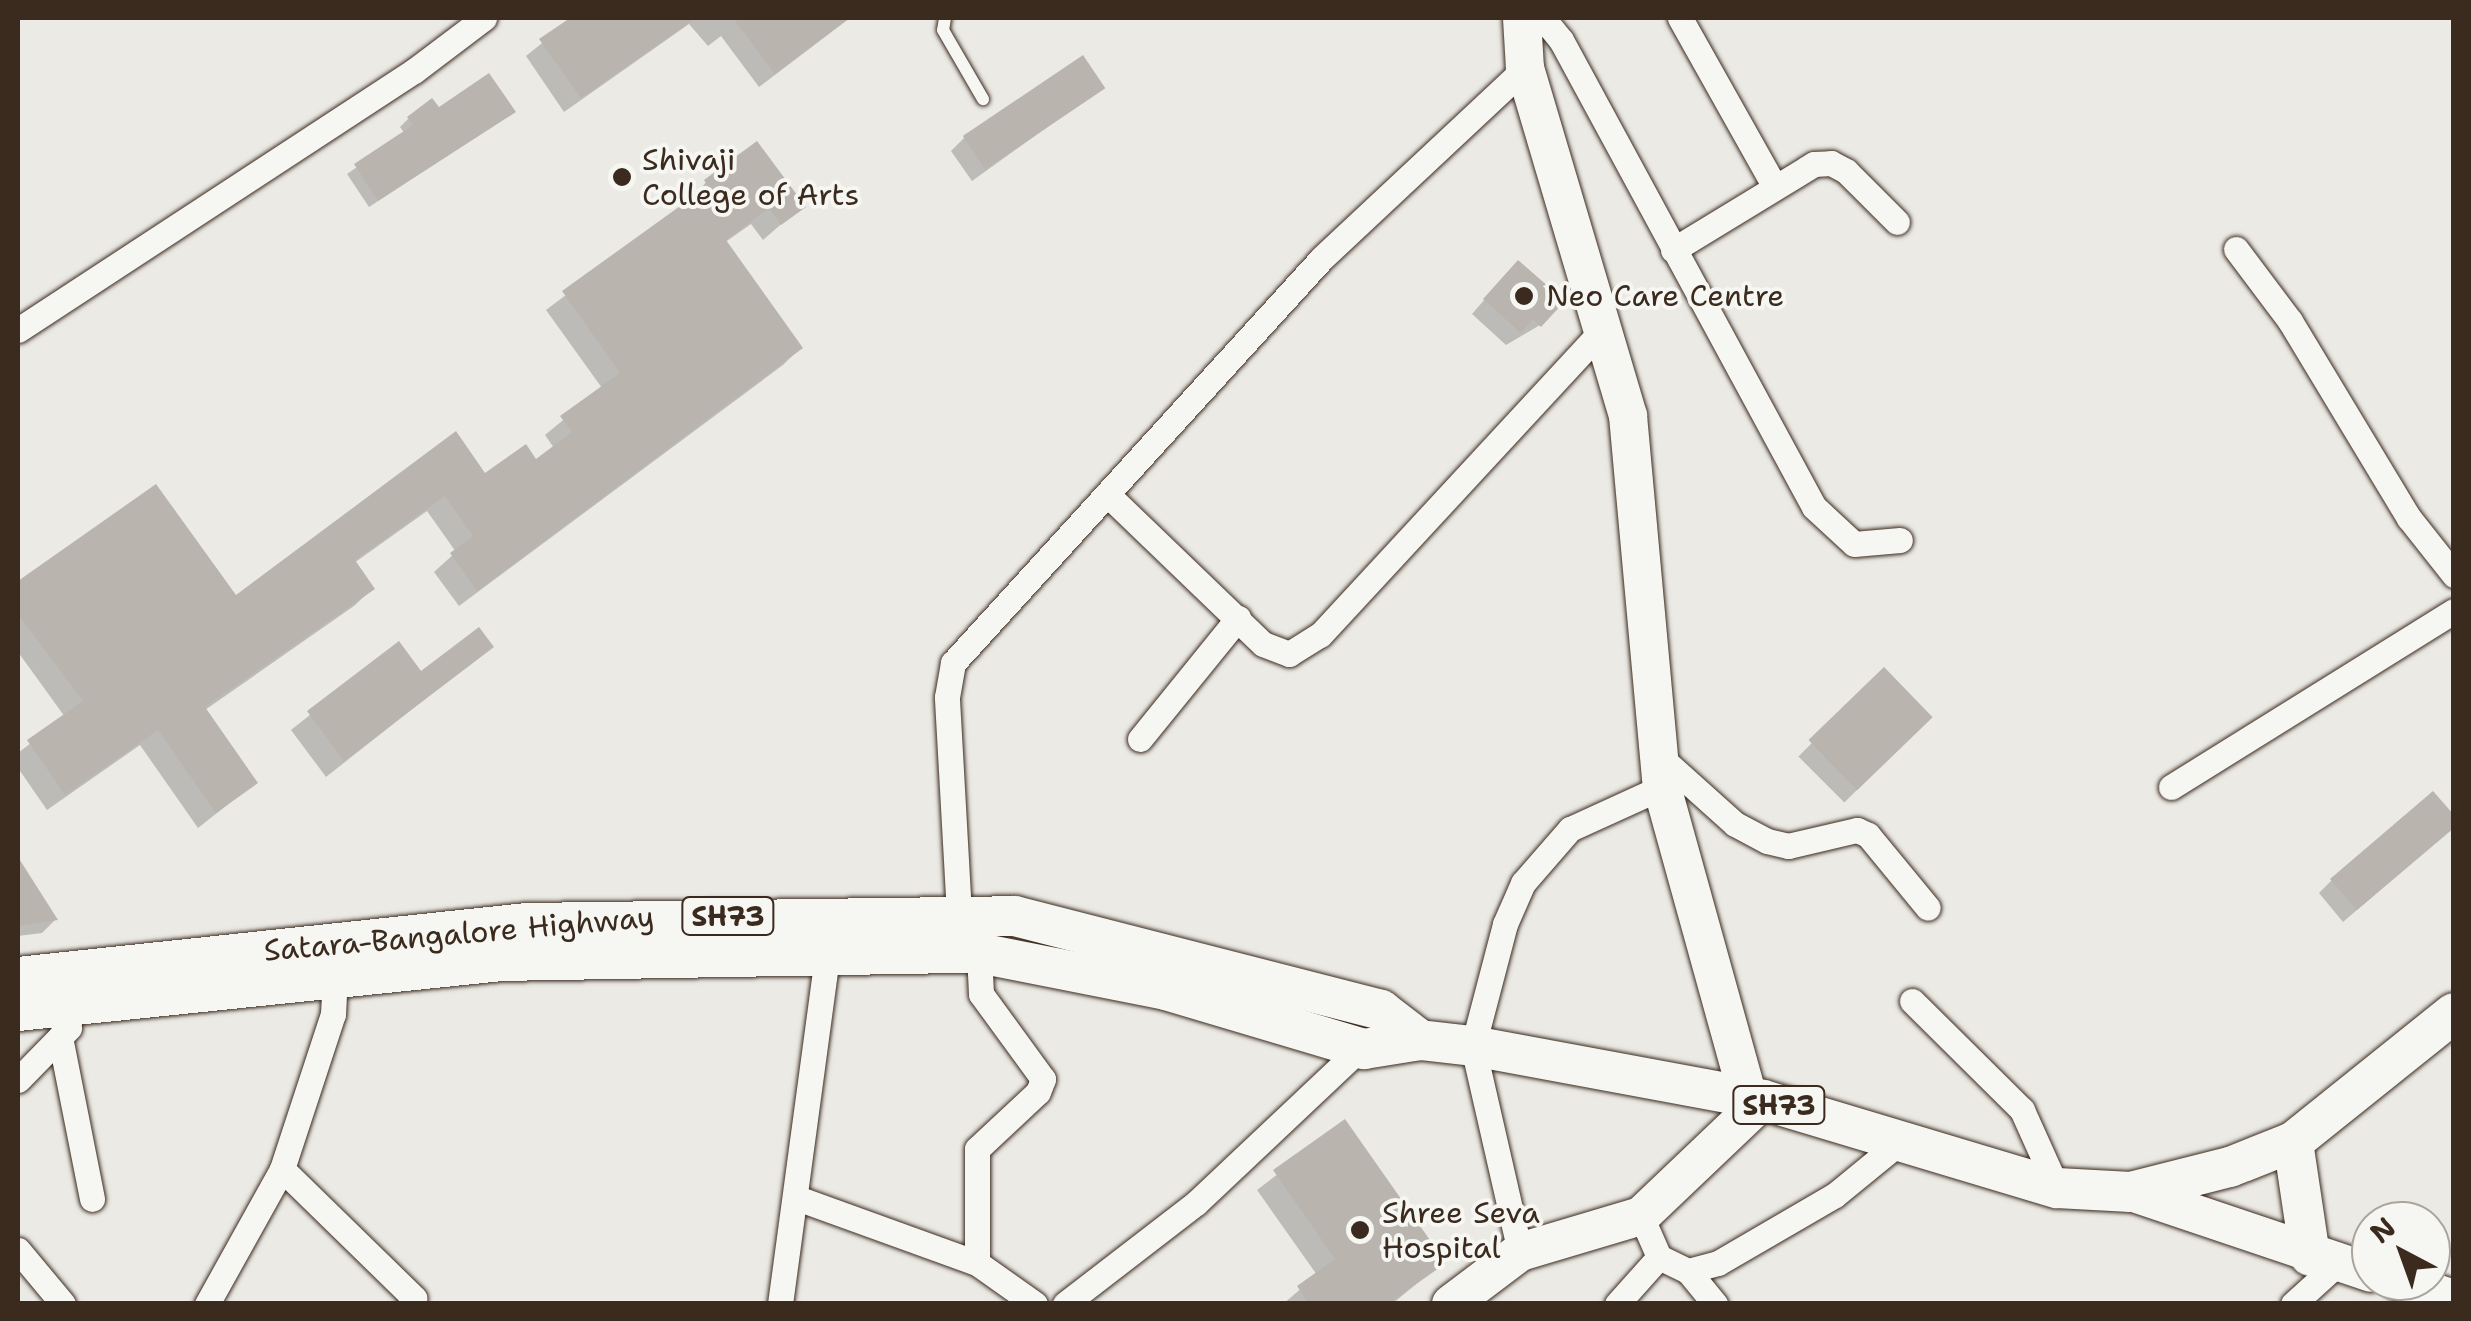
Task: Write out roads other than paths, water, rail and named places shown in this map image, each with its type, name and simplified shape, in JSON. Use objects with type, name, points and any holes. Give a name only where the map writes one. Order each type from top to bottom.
[{"type":"main road","name":"Satara-Bangalore Highway","points":[[18,977],[526,923],[959,914],[1070,928],[1381,1010],[1420,1040]]},
{"type":"main road","name":"Satara-Bangalore Highway","points":[[18,1011],[70,1022],[335,977],[498,961],[979,953],[1166,990],[1364,1049],[1420,1040],[1473,1046],[1756,1098],[1896,1144],[2057,1188],[2131,1192],[2230,1167],[2293,1142],[2454,1013]]},
{"type":"main road","points":[[2293,1142],[2340,1264]]},
{"type":"street","points":[[18,330],[414,71],[484,18]]},
{"type":"street","points":[[1452,1304],[1520,1252],[1641,1216],[1756,1098],[1660,771],[1628,416],[1518,42],[1522,18]]},
{"type":"street","points":[[1543,18],[1561,40],[1814,507],[1854,544],[1900,540]]},
{"type":"street","points":[[1680,18],[1775,187]]},
{"type":"street","points":[[959,914],[947,697],[952,664],[1322,258],[1525,68]]},
{"type":"street","points":[[1673,250],[1814,164],[1831,162],[1897,222]]},
{"type":"street","points":[[2236,249],[2290,321],[2409,518],[2454,575]]},
{"type":"street","points":[[1107,494],[1238,618],[1276,651],[1288,654],[1320,635],[1602,330]]},
{"type":"street","points":[[2171,787],[2454,612]]},
{"type":"street","points":[[1140,739],[1238,618]]},
{"type":"street","points":[[1660,771],[1736,824],[1768,841],[1788,846],[1856,830],[1868,835],[1928,908]]},
{"type":"street","points":[[1520,1252],[1473,1046],[1505,924],[1524,883],[1570,829],[1660,771]]},
{"type":"street","points":[[977,1264],[977,1149],[1038,1092],[1043,1078],[981,994],[979,953]]},
{"type":"street","points":[[780,1304],[797,1198],[826,955]]},
{"type":"street","points":[[207,1304],[282,1169],[333,1014],[335,977]]},
{"type":"street","points":[[1912,1001],[2022,1110],[2057,1188]]},
{"type":"street","points":[[1064,1304],[1196,1202],[1364,1049],[1381,1010]]},
{"type":"street","points":[[18,1080],[70,1022]]},
{"type":"street","points":[[70,1022],[92,1200]]},
{"type":"street","points":[[1688,1271],[1769,1238],[1896,1144]]},
{"type":"street","points":[[282,1169],[414,1298],[410,1304]]},
{"type":"street","points":[[2131,1192],[2340,1264]]},
{"type":"street","points":[[797,1198],[977,1264],[1035,1304]]},
{"type":"street","points":[[1641,1216],[1658,1257],[1688,1271],[1715,1304]]},
{"type":"street","points":[[18,1250],[63,1304]]},
{"type":"street","points":[[1618,1304],[1658,1257]]},
{"type":"street","points":[[2293,1304],[2340,1264]]},
{"type":"lane","points":[[945,18],[942,30],[983,100]]},
{"type":"place","name":"Shivaji College of Arts","points":[[622,177]]},
{"type":"place","name":"Neo Care Centre","points":[[1524,296]]},
{"type":"place","name":"Shree Seva Hospital","points":[[1360,1230]]}]
